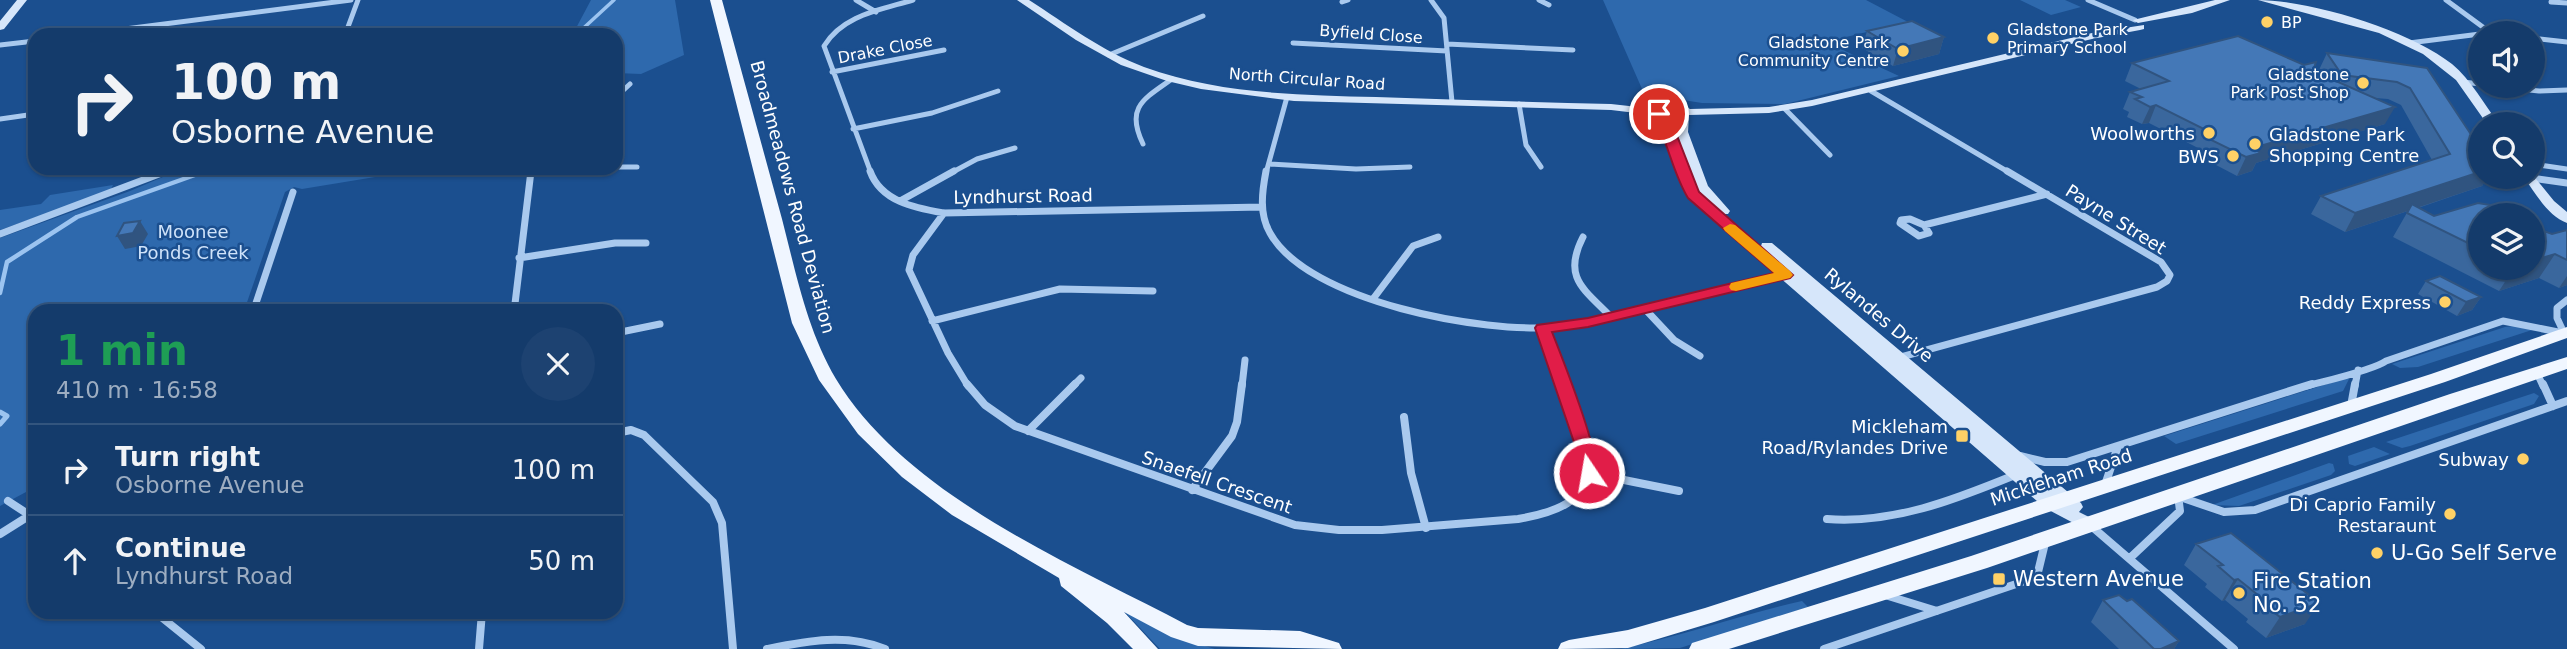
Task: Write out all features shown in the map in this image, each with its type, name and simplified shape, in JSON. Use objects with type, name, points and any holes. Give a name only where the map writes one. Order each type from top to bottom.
[{"type":"main road","name":"Broadmeadows Road Deviation","points":[[716,0],[791,290],[809,346],[833,391],[853,419],[897,463],[948,502],[1179,631],[1198,637],[1297,639],[1324,646]]},
{"type":"main road","name":"Mickleham Road","points":[[1569,649],[1661,630],[2351,406],[2565,332]]},
{"type":"main road","points":[[1700,649],[2046,539],[2567,363]]},
{"type":"main road","name":"Broadmeadows Road Deviation","points":[[1037,554],[1115,617],[1147,649]]},
{"type":"main road","points":[[1247,649],[1276,640]]},
{"type":"main road","points":[[1324,646],[1344,649]]},
{"type":"street","points":[[0,27],[22,0]]},
{"type":"street","points":[[133,28],[351,0]]},
{"type":"street","points":[[348,28],[358,0]]},
{"type":"street","points":[[856,0],[876,12]]},
{"type":"street","name":"Lyndhurst Road","points":[[913,0],[839,28],[826,42],[825,51],[876,185],[900,201],[944,213],[1262,207]]},
{"type":"street","name":"North Circular Road","points":[[1022,0],[1110,55],[1172,79],[1226,91],[1287,97],[1611,107],[1656,110],[1673,117],[1683,110],[1784,108],[1871,91],[2225,0]]},
{"type":"street","points":[[1431,0],[1444,18],[1452,102]]},
{"type":"street","points":[[1539,0],[1549,5]]},
{"type":"street","points":[[2088,0],[2136,22]]},
{"type":"street","points":[[2263,0],[2368,27],[2409,43],[2438,59],[2463,82],[2484,112]]},
{"type":"street","points":[[2446,0],[2475,21]]},
{"type":"street","points":[[2551,2],[2567,3]]},
{"type":"street","points":[[1110,55],[1203,16]]},
{"type":"street","points":[[2409,43],[2468,36]]},
{"type":"street","points":[[2545,40],[2567,43]]},
{"type":"street","points":[[0,45],[28,42]]},
{"type":"street","name":"Byfield Close","points":[[1293,43],[1573,50]]},
{"type":"street","name":"Drake Close","points":[[832,72],[944,50]]},
{"type":"street","points":[[1143,144],[1133,126],[1135,110],[1172,79]]},
{"type":"street","points":[[2463,82],[2468,83]]},
{"type":"street","points":[[623,90],[630,84]]},
{"type":"street","points":[[2545,91],[2567,90]]},
{"type":"street","points":[[853,129],[932,113],[998,91]]},
{"type":"street","name":"Payne Street","points":[[1871,91],[2161,262],[2170,275],[2167,281],[2157,287],[1894,359]]},
{"type":"street","points":[[1287,97],[1262,207],[1273,238],[1300,265],[1338,286],[1373,299],[1470,324],[1543,328],[1611,317],[1791,273]]},
{"type":"street","points":[[1519,104],[1527,145],[1541,167]]},
{"type":"street","points":[[1784,108],[1830,155]]},
{"type":"street","name":"Rylandes Drive","points":[[1656,110],[1689,172]]},
{"type":"street","name":"Rylandes Drive","points":[[1683,110],[1682,132],[1689,189],[1698,200],[2013,453],[2059,501]]},
{"type":"street","points":[[0,119],[28,115]]},
{"type":"street","points":[[900,201],[977,159],[1015,148]]},
{"type":"street","points":[[1270,164],[1356,169],[1410,167]]},
{"type":"street","points":[[2545,166],[2567,169]]},
{"type":"street","points":[[623,167],[637,167]]},
{"type":"street","points":[[0,234],[157,175]]},
{"type":"street","points":[[515,304],[530,175]]},
{"type":"street","points":[[2545,179],[2567,183]]},
{"type":"street","points":[[2539,189],[2550,204],[2567,219]]},
{"type":"street","points":[[256,304],[293,192]]},
{"type":"street","points":[[1924,225],[2047,194]]},
{"type":"street","name":"Snaefell Crescent","points":[[944,213],[913,255],[909,270],[969,391],[993,413],[1028,431],[1271,519],[1315,529],[1359,532],[1426,528],[1542,515],[1571,501],[1584,485],[1589,473]]},
{"type":"street","points":[[1373,299],[1413,246],[1438,237]]},
{"type":"street","points":[[1583,237],[1574,252],[1572,268],[1580,284],[1611,317]]},
{"type":"street","points":[[519,258],[615,243],[646,243]]},
{"type":"street","points":[[932,321],[1060,289],[1153,291]]},
{"type":"street","points":[[2565,332],[2558,321],[2557,308],[2567,300]]},
{"type":"street","points":[[1644,309],[1674,340],[1700,356]]},
{"type":"street","name":"Mickleham Road","points":[[2013,453],[2058,463],[2357,370],[2378,367],[2386,361],[2502,321],[2565,332]]},
{"type":"street","points":[[623,332],[660,324]]},
{"type":"street","points":[[1543,328],[1586,451],[1589,473],[1679,491]]},
{"type":"street","name":"Rylandes Drive","points":[[1894,359],[2016,474],[2059,501]]},
{"type":"street","points":[[1192,491],[1232,436],[1237,422],[1245,360]]},
{"type":"street","points":[[2351,406],[2357,370]]},
{"type":"street","points":[[2537,373],[2553,406]]},
{"type":"street","points":[[1028,431],[1081,378]]},
{"type":"street","points":[[2178,495],[2218,512],[2231,514],[2255,510],[2567,401]]},
{"type":"street","points":[[1404,417],[1405,444],[1414,492],[1426,528]]},
{"type":"street","points":[[623,432],[631,430],[644,435],[706,494],[719,511],[733,649]]},
{"type":"street","points":[[2105,486],[2118,446]]},
{"type":"street","points":[[1827,519],[1850,522],[1884,517],[1950,499],[2016,474]]},
{"type":"street","points":[[2130,558],[2180,511],[2178,495]]},
{"type":"street","points":[[8,501],[28,512]]},
{"type":"street","points":[[2059,501],[2090,524],[2234,649]]},
{"type":"street","points":[[0,534],[28,518]]},
{"type":"street","points":[[1824,649],[2028,580],[2038,572],[2046,539]]},
{"type":"street","points":[[1880,593],[1938,611]]},
{"type":"street","points":[[164,619],[201,649]]},
{"type":"street","points":[[478,649],[481,619]]},
{"type":"street","points":[[768,649],[828,639],[870,642],[885,649]]},
{"type":"green space","points":[[591,0],[675,0],[684,55],[641,74],[623,73],[623,28],[576,28]]},
{"type":"green space","points":[[1603,0],[1866,0],[1908,22],[1842,38],[1840,45],[1845,51],[1899,76],[1785,104],[1702,103],[1664,97],[1646,98]]},
{"type":"green space","points":[[2020,0],[2065,0],[2081,7],[2051,15]]},
{"type":"green space","name":"Moonee Ponds Creek","points":[[168,175],[387,175],[302,189],[294,187],[285,192],[246,304],[28,304],[28,492],[0,506],[0,238]]},
{"type":"green space","points":[[113,185],[110,191],[0,230],[0,210],[41,204],[50,195]]},
{"type":"green space","points":[[2505,327],[2532,330],[2418,367],[2400,368],[2392,364]]},
{"type":"green space","points":[[2349,379],[2343,391],[2176,444],[2164,436]]},
{"type":"green space","points":[[2534,393],[2539,396],[2534,404],[2410,446],[2402,448],[2386,442]]},
{"type":"green space","points":[[2374,447],[2390,454],[2355,466],[2349,464],[2348,456]]},
{"type":"green space","points":[[2329,463],[2333,464],[2335,471],[2331,475],[2239,506],[2212,505]]},
{"type":"green space","points":[[1802,601],[1808,607],[1680,648],[1621,649],[1666,638]]},
{"type":"green space","points":[[1124,611],[1175,637],[1215,649],[1160,649]]},
{"type":"building","points":[[1912,21],[1944,37],[1898,49],[1867,31]]},
{"type":"building","points":[[2238,36],[2304,65],[2316,62],[2313,71],[2395,107],[2253,148],[2261,153],[2246,157],[2205,137],[2214,134],[2156,105],[2150,107],[2135,99],[2142,97],[2130,92],[2169,81],[2132,63]]},
{"type":"building","points":[[2327,53],[2427,68],[2468,130],[2468,176],[2355,213],[2321,196],[2450,154],[2410,88],[2397,82],[2342,75]]},
{"type":"building","points":[[2412,204],[2434,216],[2468,206],[2468,243],[2407,213]]},
{"type":"building","points":[[140,221],[133,233],[117,236],[124,223]]},
{"type":"building","points":[[2567,230],[2567,260],[2555,254],[2545,257],[2545,232],[2552,234]]},
{"type":"building","points":[[2440,276],[2481,297],[2466,302],[2426,281]]},
{"type":"building","points":[[2231,533],[2319,603],[2280,617],[2259,600],[2263,599],[2238,579],[2234,580],[2218,566],[2223,565],[2196,544]]},
{"type":"building","points":[[2119,595],[2127,601],[2132,599],[2179,641],[2161,649],[2154,649],[2103,600]]},
{"type":"waterway","name":"Moonee Ponds Creek","points":[[584,28],[614,0]]},
{"type":"waterway","name":"Moonee Ponds Creek","points":[[0,293],[7,262],[77,217],[195,175]]},
{"type":"waterway","name":"Moonee Ponds Creek","points":[[0,412],[7,416],[0,424]]},
{"type":"slow traffic","points":[[1730,228],[1785,275],[1736,287]]},
{"type":"place","name":"BP","points":[[2267,22]]},
{"type":"place","name":"Gladstone Park Primary School","points":[[1993,38]]},
{"type":"place","name":"Gladstone Park Community Centre","points":[[1903,51]]},
{"type":"place","name":"Gladstone Park Post Shop","points":[[2363,83]]},
{"type":"place","name":"Woolworths","points":[[2209,133]]},
{"type":"place","name":"Gladstone Park Shopping Centre","points":[[2255,144]]},
{"type":"place","name":"BWS","points":[[2233,156]]},
{"type":"place","name":"Reddy Express","points":[[2445,302]]},
{"type":"place","name":"Mickleham Road/Rylandes Drive","points":[[1962,436]]},
{"type":"place","name":"Subway","points":[[2523,459]]},
{"type":"place","name":"Di Caprio Family Restaraunt","points":[[2450,514]]},
{"type":"place","name":"U-Go Self Serve","points":[[2377,553]]},
{"type":"place","name":"Western Avenue","points":[[1999,579]]},
{"type":"place","name":"Fire Station No. 52","points":[[2239,593]]},
{"type":"route","points":[[1589,473],[1586,451],[1543,328],[1570,326],[1785,275],[1693,195],[1686,183],[1671,136],[1659,114]]}]
